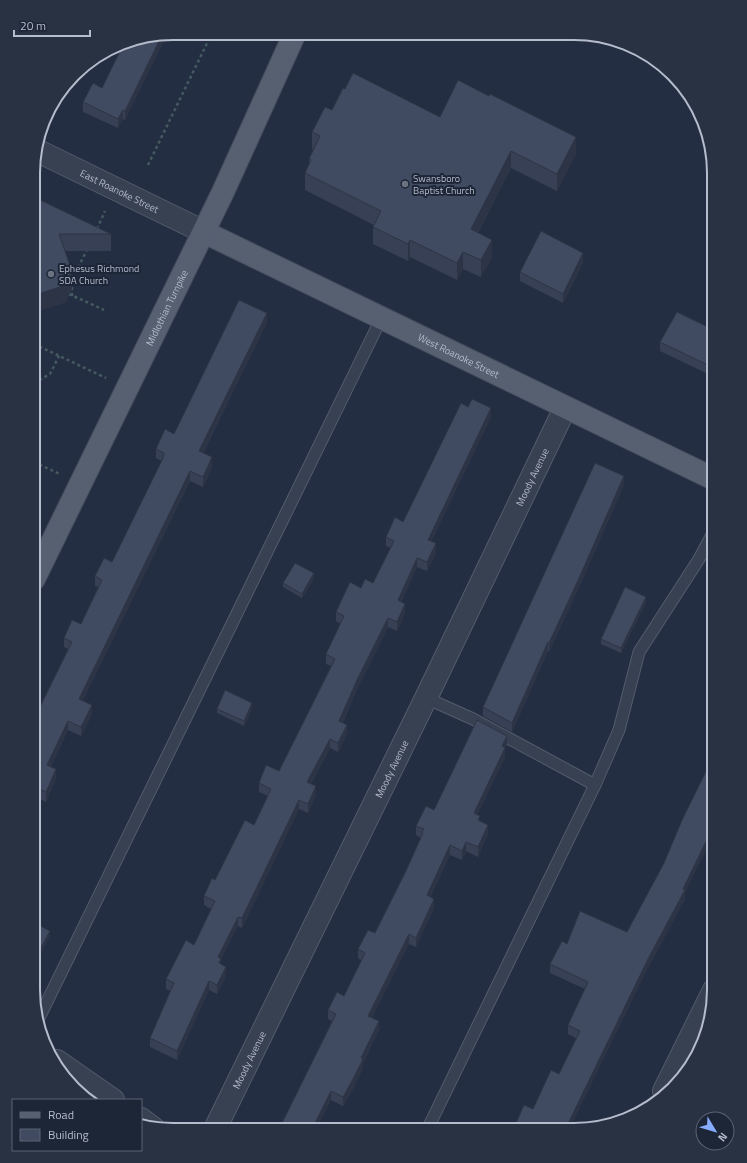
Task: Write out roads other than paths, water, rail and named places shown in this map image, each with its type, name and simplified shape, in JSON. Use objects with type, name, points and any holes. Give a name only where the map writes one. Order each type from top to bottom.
[{"type":"main road","name":"Midlothian Turnpike","points":[[40,567],[204,232],[292,40]]},
{"type":"main road","name":"West Roanoke Street","points":[[204,232],[707,477]]},
{"type":"street","name":"East Roanoke Street","points":[[42,153],[204,232]]},
{"type":"street","name":"Moody Avenue","points":[[218,1123],[426,698],[565,408]]},
{"type":"street","points":[[667,1085],[706,1006]]},
{"type":"street","points":[[65,1067],[112,1099]]},
{"type":"lane","points":[[42,1011],[381,319]]},
{"type":"lane","points":[[429,1123],[594,785],[619,730],[639,652],[700,559],[707,546]]},
{"type":"lane","points":[[426,698],[473,719],[594,785]]},
{"type":"place","name":"Swansboro Baptist Church","points":[[405,184]]},
{"type":"place","name":"Ephesus Richmond SDA Church","points":[[51,274]]}]
